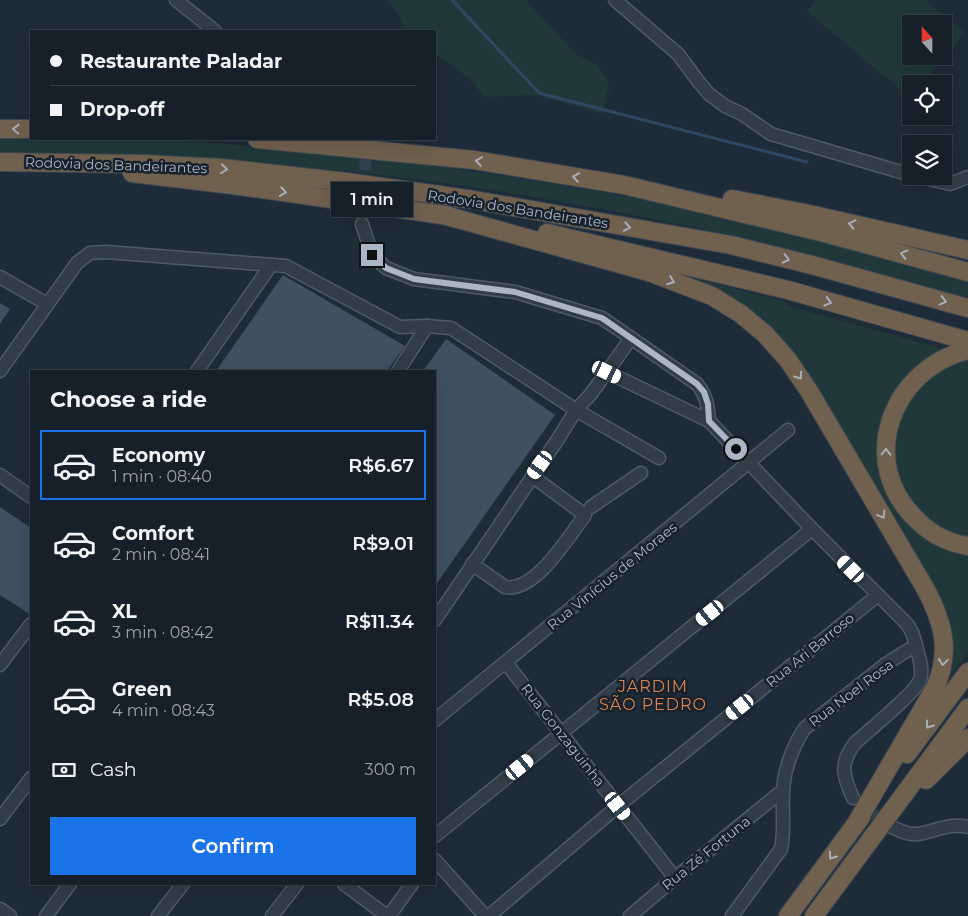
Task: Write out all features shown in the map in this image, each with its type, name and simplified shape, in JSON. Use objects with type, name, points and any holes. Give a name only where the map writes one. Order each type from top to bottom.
[{"type":"highway","points":[[0,129],[30,129]]},
{"type":"highway","points":[[268,140],[474,160],[624,185],[729,198],[968,250]]},
{"type":"highway","name":"Rodovia dos Bandeirantes","points":[[0,162],[146,164],[222,168],[347,182],[474,200],[731,245],[968,308]]},
{"type":"highway","points":[[79,163],[151,176],[232,185],[440,214],[552,234],[788,290],[968,341]]},
{"type":"highway","points":[[624,185],[821,232],[968,272]]},
{"type":"highway","points":[[440,214],[649,272],[712,296],[741,314],[765,334],[788,360],[809,391],[925,588],[937,610],[942,629],[944,652],[942,671],[936,686],[854,827]]},
{"type":"highway","points":[[968,350],[948,355],[936,362],[919,375],[905,391],[894,413],[887,434],[886,459],[890,480],[898,500],[910,514],[926,529],[944,540],[968,546]]},
{"type":"highway","points":[[788,916],[968,672]]},
{"type":"highway","points":[[884,829],[968,708]]},
{"type":"highway","points":[[814,916],[884,829],[968,738]]},
{"type":"street","points":[[176,0],[214,30]]},
{"type":"street","points":[[615,0],[678,54],[709,94],[771,134],[902,171]]},
{"type":"street","points":[[952,183],[968,177]]},
{"type":"street","points":[[362,224],[372,255],[386,268],[414,279],[515,292],[602,318],[697,384],[704,392],[708,404],[709,421]]},
{"type":"street","points":[[0,371],[77,263],[90,254],[106,252],[286,266],[400,327],[427,326],[451,328],[576,410],[659,458]]},
{"type":"street","points":[[198,370],[270,264]]},
{"type":"street","points":[[0,277],[47,304]]},
{"type":"street","points":[[399,370],[427,326]]},
{"type":"street","points":[[436,618],[576,410],[590,395],[631,338]]},
{"type":"street","points":[[607,372],[709,421],[812,529],[907,624],[912,632],[921,671],[920,680],[912,691],[855,743],[848,752],[844,761],[844,770],[846,783],[852,798]]},
{"type":"street","name":"Rua Vinícius de Moraes","points":[[436,719],[788,430]]},
{"type":"street","points":[[591,508],[641,473]]},
{"type":"street","points":[[0,475],[30,497]]},
{"type":"street","points":[[472,564],[505,587],[518,587],[545,568],[585,515],[532,476]]},
{"type":"street","points":[[436,835],[812,529]]},
{"type":"street","name":"Rua Ari Barroso","points":[[489,916],[618,806],[878,595]]},
{"type":"street","points":[[0,665],[30,625]]},
{"type":"street","name":"Rua Noel Rosa","points":[[732,916],[781,849],[784,838],[782,791],[791,753],[797,739],[806,728],[886,664],[916,645]]},
{"type":"street","name":"Rua Gonzaguinha","points":[[506,662],[675,878]]},
{"type":"street","points":[[0,819],[30,779]]},
{"type":"street","name":"Rua Zé Fortuna","points":[[630,916],[782,791]]},
{"type":"street","points":[[884,829],[916,834],[943,827],[961,825],[968,827]]},
{"type":"street","points":[[436,861],[485,916]]},
{"type":"street","points":[[46,916],[69,885]]},
{"type":"street","points":[[158,916],[182,885]]},
{"type":"street","points":[[272,916],[296,885]]},
{"type":"street","points":[[345,885],[388,916],[411,885]]},
{"type":"street","points":[[0,909],[10,916]]},
{"type":"green space","points":[[386,0],[526,0],[576,54],[598,65],[609,83],[608,88],[611,92],[607,92],[603,114],[535,95],[484,97],[470,79],[436,55],[436,30],[406,30],[398,13]]},
{"type":"green space","points":[[816,0],[926,0],[944,15],[902,15],[902,65],[938,65],[930,75],[902,75],[902,91],[807,11]]},
{"type":"green space","points":[[952,22],[965,33],[952,48]]},
{"type":"green space","points":[[0,137],[30,137],[30,140],[167,140],[229,144],[403,161],[512,177],[605,192],[691,209],[820,240],[968,281],[968,299],[828,260],[686,226],[516,194],[431,181],[259,163],[173,158],[0,154]]},
{"type":"green space","points":[[696,278],[786,302],[788,306],[948,350],[900,390],[888,492],[968,551],[968,653],[944,684],[948,641],[812,382],[730,299]]},
{"type":"green space","points":[[968,356],[968,538],[940,531],[904,497],[892,455],[898,416],[927,375]]},
{"type":"building","points":[[283,275],[405,346],[388,370],[217,370]]},
{"type":"building","points":[[0,303],[10,309],[0,324]]},
{"type":"building","points":[[446,339],[555,415],[436,585],[436,370],[424,370]]},
{"type":"building","points":[[0,507],[30,527],[30,614],[0,595]]},
{"type":"waterway","points":[[452,0],[539,93],[807,162]]},
{"type":"tunnel","points":[[362,224],[367,140]]},
{"type":"tunnel","points":[[859,803],[890,826]]},
{"type":"district","name":"JARDIM SÃO PEDRO","points":[[653,695]]},
{"type":"route","points":[[372,255],[386,268],[414,279],[515,292],[602,318],[697,384],[704,392],[708,404],[709,421],[736,449]]}]
